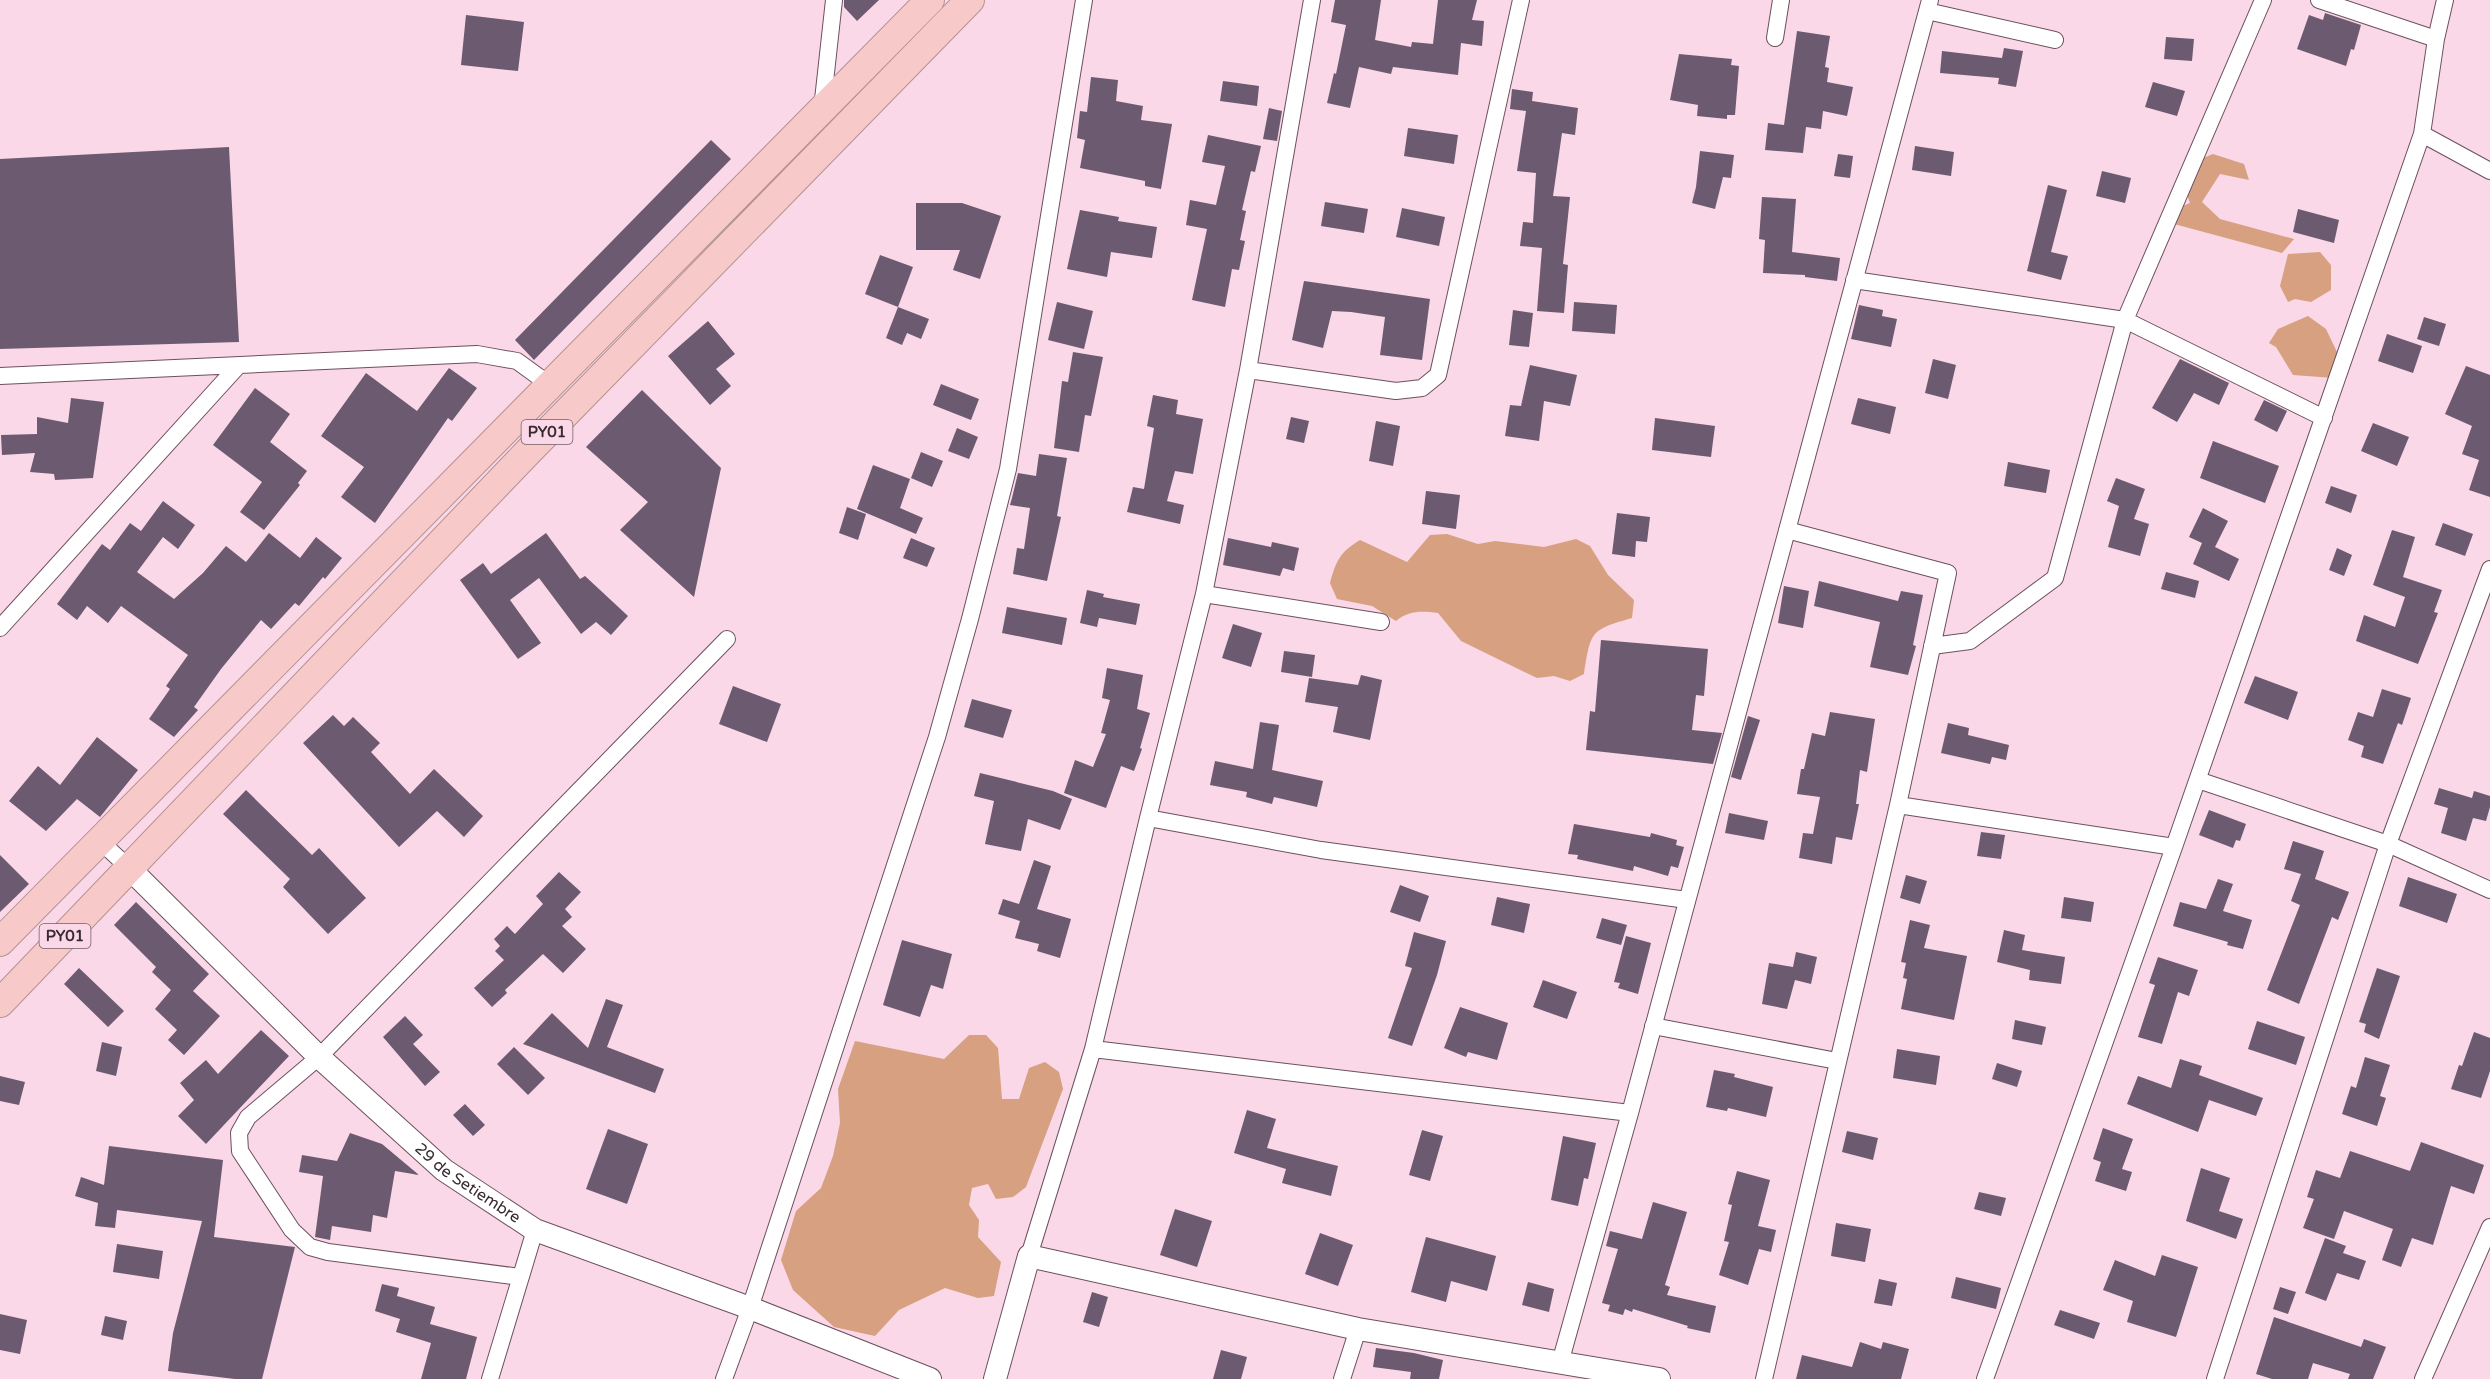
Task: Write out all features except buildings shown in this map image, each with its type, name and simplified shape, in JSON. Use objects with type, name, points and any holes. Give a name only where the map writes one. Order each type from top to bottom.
[{"type":"highway","name":"PY01","points":[[0,942],[930,0]]},
{"type":"highway","name":"PY01","points":[[0,1003],[535,445],[970,0]]},
{"type":"street","points":[[822,110],[834,0]]},
{"type":"street","points":[[724,1379],[750,1308],[937,737],[970,619],[1008,469],[1084,0]]},
{"type":"street","points":[[995,1379],[1029,1256],[1093,1049],[1204,594],[1248,370],[1312,0]]},
{"type":"street","points":[[1248,370],[1396,391],[1422,388],[1438,375],[1521,0]]},
{"type":"street","points":[[1775,38],[1781,0]]},
{"type":"street","points":[[1932,646],[1970,641],[2055,578],[2125,320],[2263,0]]},
{"type":"street","points":[[2319,0],[2436,39]]},
{"type":"street","points":[[1985,1379],[2198,780],[2422,134],[2436,39],[2445,0]]},
{"type":"street","points":[[1560,1363],[1630,1113],[1928,6],[2055,40]]},
{"type":"street","points":[[2422,134],[2490,171]]},
{"type":"street","points":[[1854,280],[2125,320],[2324,418]]},
{"type":"street","points":[[0,376],[477,354],[517,361],[550,385]]},
{"type":"street","points":[[0,628],[238,366]]},
{"type":"street","points":[[1764,1379],[1898,805],[1948,573],[1787,530]]},
{"type":"street","points":[[2215,1379],[2388,844],[2490,569]]},
{"type":"street","points":[[1204,594],[1381,622]]},
{"type":"street","points":[[520,1276],[328,1252],[310,1247],[292,1230],[240,1150],[239,1134],[248,1117],[319,1057],[727,639]]},
{"type":"street","points":[[2198,780],[2388,844],[2490,890]]},
{"type":"street","points":[[1898,805],[2174,847]]},
{"type":"street","points":[[1148,818],[1321,850],[1687,900]]},
{"type":"street","name":"29 de Setiembre","points":[[99,840],[319,1057],[444,1170],[535,1230],[750,1308],[930,1379]]},
{"type":"street","points":[[1653,1026],[1837,1060]]},
{"type":"street","points":[[1093,1049],[1630,1113]]},
{"type":"street","points":[[2423,1379],[2490,1227]]},
{"type":"street","points":[[490,1379],[535,1230]]},
{"type":"street","points":[[1029,1256],[1358,1329],[1659,1379]]},
{"type":"street","points":[[1342,1379],[1358,1329]]},
{"type":"shaded area","points":[[2213,154],[2244,164],[2249,180],[2220,174],[2202,202],[2220,219],[2294,239],[2282,253],[2174,224],[2175,209],[2190,203],[2182,180],[2198,160]]},
{"type":"shaded area","points":[[2320,252],[2331,265],[2331,290],[2311,302],[2295,299],[2288,302],[2280,286],[2288,254]]},
{"type":"shaded area","points":[[2308,316],[2326,329],[2337,352],[2334,378],[2293,375],[2276,347],[2269,343],[2278,329]]},
{"type":"shaded area","points":[[1447,534],[1478,544],[1495,541],[1544,547],[1576,539],[1590,546],[1608,575],[1634,600],[1632,618],[1608,626],[1595,634],[1591,641],[1584,674],[1570,681],[1554,676],[1537,678],[1461,641],[1438,613],[1416,612],[1396,621],[1372,606],[1337,599],[1330,583],[1334,569],[1343,553],[1360,540],[1407,562],[1430,535]]},
{"type":"shaded area","points":[[969,1035],[986,1035],[998,1048],[1002,1099],[1019,1099],[1029,1068],[1045,1062],[1059,1072],[1063,1089],[1026,1187],[1013,1197],[996,1199],[988,1184],[972,1188],[969,1205],[979,1220],[978,1237],[1001,1262],[994,1296],[978,1298],[945,1288],[899,1310],[875,1336],[834,1327],[793,1290],[781,1260],[796,1211],[821,1188],[833,1156],[840,1123],[838,1089],[855,1041],[944,1059]]}]
